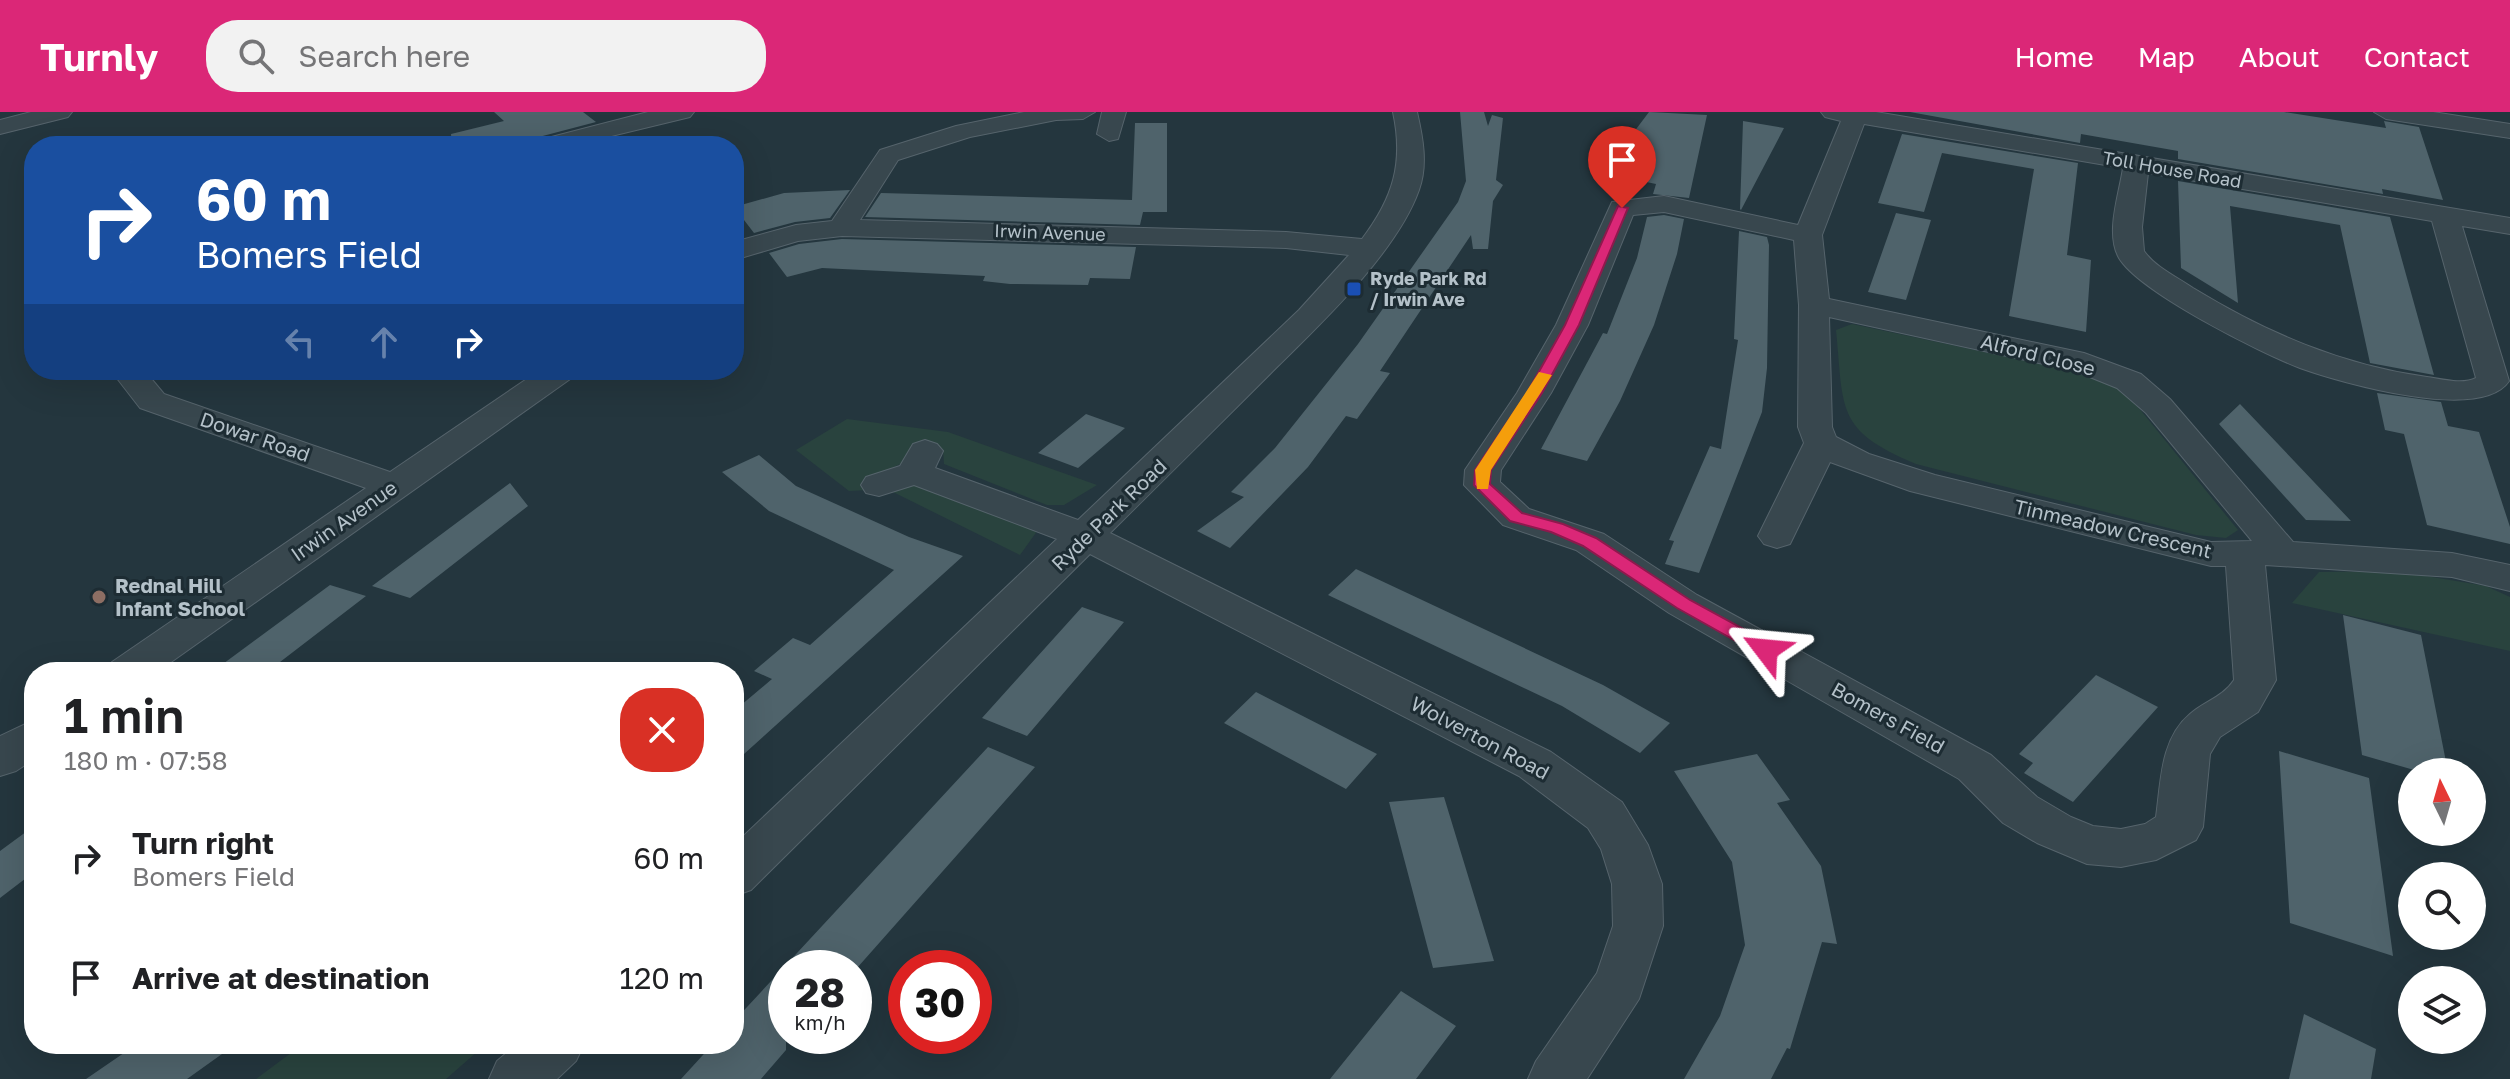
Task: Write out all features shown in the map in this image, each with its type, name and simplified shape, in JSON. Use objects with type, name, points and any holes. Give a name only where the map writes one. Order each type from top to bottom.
[{"type":"street","points":[[0,127],[60,112]]},
{"type":"street","points":[[576,136],[682,112]]},
{"type":"street","points":[[842,228],[859,196],[889,155],[965,131],[1056,113],[1083,112]]},
{"type":"street","name":"Ryde Park Road","points":[[744,866],[1087,537],[1310,317],[1368,248],[1389,218],[1410,178],[1411,148],[1405,112]]},
{"type":"street","points":[[2386,112],[2510,131]]},
{"type":"street","points":[[1777,536],[1821,443],[1815,427],[1814,305],[1808,235],[1844,114]]},
{"type":"street","name":"Toll House Road","points":[[1844,114],[2510,226]]},
{"type":"street","points":[[2136,164],[2127,241],[2134,259],[2217,313],[2313,362],[2436,387],[2476,390],[2493,381],[2445,217]]},
{"type":"street","name":"Bomers Field","points":[[1808,235],[1664,204],[1622,208],[1572,325],[1534,393],[1483,470],[1482,485],[1516,517],[1557,528],[1590,542],[1683,604],[1975,767],[2031,817],[2087,845],[2098,846],[2121,848],[2156,841],[2179,827],[2187,753],[2204,726],[2243,701],[2255,680],[2264,553]]},
{"type":"street","name":"Irwin Avenue","points":[[744,248],[796,233],[842,228],[1286,240],[1368,248]]},
{"type":"street","name":"Alford Close","points":[[1814,305],[2084,363],[2129,381],[2158,406],[2264,553]]},
{"type":"street","name":"Dowar Road","points":[[134,380],[152,401],[394,486]]},
{"type":"street","name":"Irwin Avenue","points":[[141,662],[548,380]]},
{"type":"street","name":"Tinmeadow Crescent","points":[[1821,443],[1856,462],[1923,483],[2211,554],[2264,553],[2452,565],[2510,578]]},
{"type":"street","name":"Wolverton Road","points":[[879,485],[920,462],[1087,537],[1535,764],[1605,815],[1624,845],[1637,884],[1638,926],[1620,983],[1556,1079]]},
{"type":"street","points":[[0,759],[24,743]]},
{"type":"street","points":[[517,1079],[546,1054]]},
{"type":"green space","points":[[1852,324],[2084,373],[2115,385],[2138,407],[2238,530],[2226,538],[2196,535],[1916,464],[1890,452],[1857,428],[1843,399],[1836,330]]},
{"type":"green space","points":[[847,419],[948,432],[1097,485],[1064,505],[1047,505],[944,464],[943,449],[916,448],[904,462],[880,474],[918,481],[1040,527],[1020,555],[887,489],[849,491],[796,450]]},
{"type":"green space","points":[[2396,571],[2486,586],[2510,597],[2510,651],[2292,603],[2319,572]]},
{"type":"green space","points":[[290,1054],[475,1054],[446,1079],[256,1079]]},
{"type":"building","points":[[494,112],[583,112],[596,122],[543,136],[451,136],[504,121]]},
{"type":"building","points":[[1460,112],[1484,112],[1488,126],[1492,115],[1503,118],[1496,180],[1503,185],[1493,201],[1488,249],[1473,249],[1471,235],[1380,371],[1390,373],[1357,419],[1346,416],[1308,467],[1230,548],[1197,531],[1244,497],[1231,492],[1275,448],[1358,344],[1458,202],[1466,181]]},
{"type":"building","points":[[1649,112],[1707,115],[1689,198],[1653,194],[1656,184],[1603,173]]},
{"type":"building","points":[[1910,112],[2284,112],[2386,128],[2384,121],[2419,127],[2443,200],[2382,189],[2383,194],[2178,159],[2178,151],[2081,134],[2080,143]]},
{"type":"building","points":[[1743,121],[1784,128],[1741,210],[1740,209]]},
{"type":"building","points":[[1135,123],[1167,123],[1167,212],[1143,212],[1140,225],[865,217],[881,193],[1132,200]]},
{"type":"building","points":[[1902,134],[2078,163],[2067,255],[2091,260],[2086,332],[2009,316],[2034,169],[1942,153],[1924,212],[1878,203]]},
{"type":"building","points":[[2178,181],[2390,217],[2434,375],[2370,363],[2340,225],[2230,206],[2238,303],[2181,268]]},
{"type":"building","points":[[850,190],[830,218],[795,222],[754,233],[744,220],[744,204],[784,193]]},
{"type":"building","points":[[1896,213],[1931,220],[1906,300],[1868,292]]},
{"type":"building","points":[[1664,215],[1684,219],[1677,254],[1654,325],[1620,401],[1587,461],[1541,449],[1603,333],[1607,334],[1637,258],[1647,217]]},
{"type":"building","points":[[1739,231],[1767,237],[1769,245],[1767,368],[1762,412],[1699,573],[1665,564],[1674,541],[1669,540],[1710,446],[1721,449],[1738,340],[1734,339]]},
{"type":"building","points":[[842,239],[1136,247],[1130,279],[1090,278],[1088,285],[1010,284],[983,281],[985,276],[822,268],[787,277],[769,253],[799,244]]},
{"type":"building","points":[[2377,393],[2441,402],[2448,426],[2479,432],[2510,527],[2510,544],[2427,525],[2404,434],[2385,430]]},
{"type":"building","points":[[2240,404],[2351,521],[2306,520],[2219,424]]},
{"type":"building","points":[[1086,414],[1125,428],[1078,468],[1038,453]]},
{"type":"building","points":[[759,455],[796,486],[909,537],[963,556],[744,754],[744,703],[772,679],[754,671],[793,638],[810,645],[894,570],[769,511],[722,472]]},
{"type":"building","points":[[510,483],[528,506],[410,598],[372,586]]},
{"type":"building","points":[[1356,569],[1603,685],[1670,723],[1640,753],[1562,706],[1328,595]]},
{"type":"building","points":[[330,585],[366,596],[280,662],[226,662]]},
{"type":"building","points":[[1082,607],[1124,622],[1027,736],[982,718]]},
{"type":"building","points":[[2343,615],[2421,635],[2445,758],[2398,758],[2398,765],[2362,755]]},
{"type":"building","points":[[2096,675],[2158,707],[2073,802],[2024,773],[2033,763],[2019,754]]},
{"type":"building","points":[[1256,692],[1377,754],[1346,789],[1224,723]]},
{"type":"building","points":[[988,747],[1035,767],[872,951],[800,950]]},
{"type":"building","points":[[2279,751],[2369,778],[2393,956],[2290,923]]},
{"type":"building","points":[[1757,754],[1790,800],[1777,803],[1821,866],[1837,944],[1822,942],[1790,1049],[1787,1048],[1771,1079],[1684,1079],[1720,1016],[1745,945],[1732,862],[1674,771]]},
{"type":"building","points":[[1444,797],[1494,961],[1433,968],[1389,802]]},
{"type":"building","points":[[24,833],[24,880],[0,898],[0,851]]},
{"type":"building","points":[[768,984],[768,1054],[783,1054],[761,1079],[681,1079],[704,1054],[744,1054],[744,1010]]},
{"type":"building","points":[[1401,991],[1456,1026],[1416,1079],[1330,1079]]},
{"type":"building","points":[[2304,1014],[2376,1049],[2371,1079],[2289,1079]]},
{"type":"building","points":[[122,1054],[222,1054],[187,1079],[86,1079]]},
{"type":"slow traffic","points":[[1483,486],[1483,470],[1544,375]]},
{"type":"place","name":"Ryde Park Rd / Irwin Ave","points":[[1354,289]]},
{"type":"place","name":"Rednal Hill Infant School","points":[[99,597]]},
{"type":"route","points":[[1622,208],[1572,325],[1534,393],[1483,470],[1482,485],[1496,502],[1516,517],[1557,528],[1590,542],[1683,604],[1766,650]]}]
